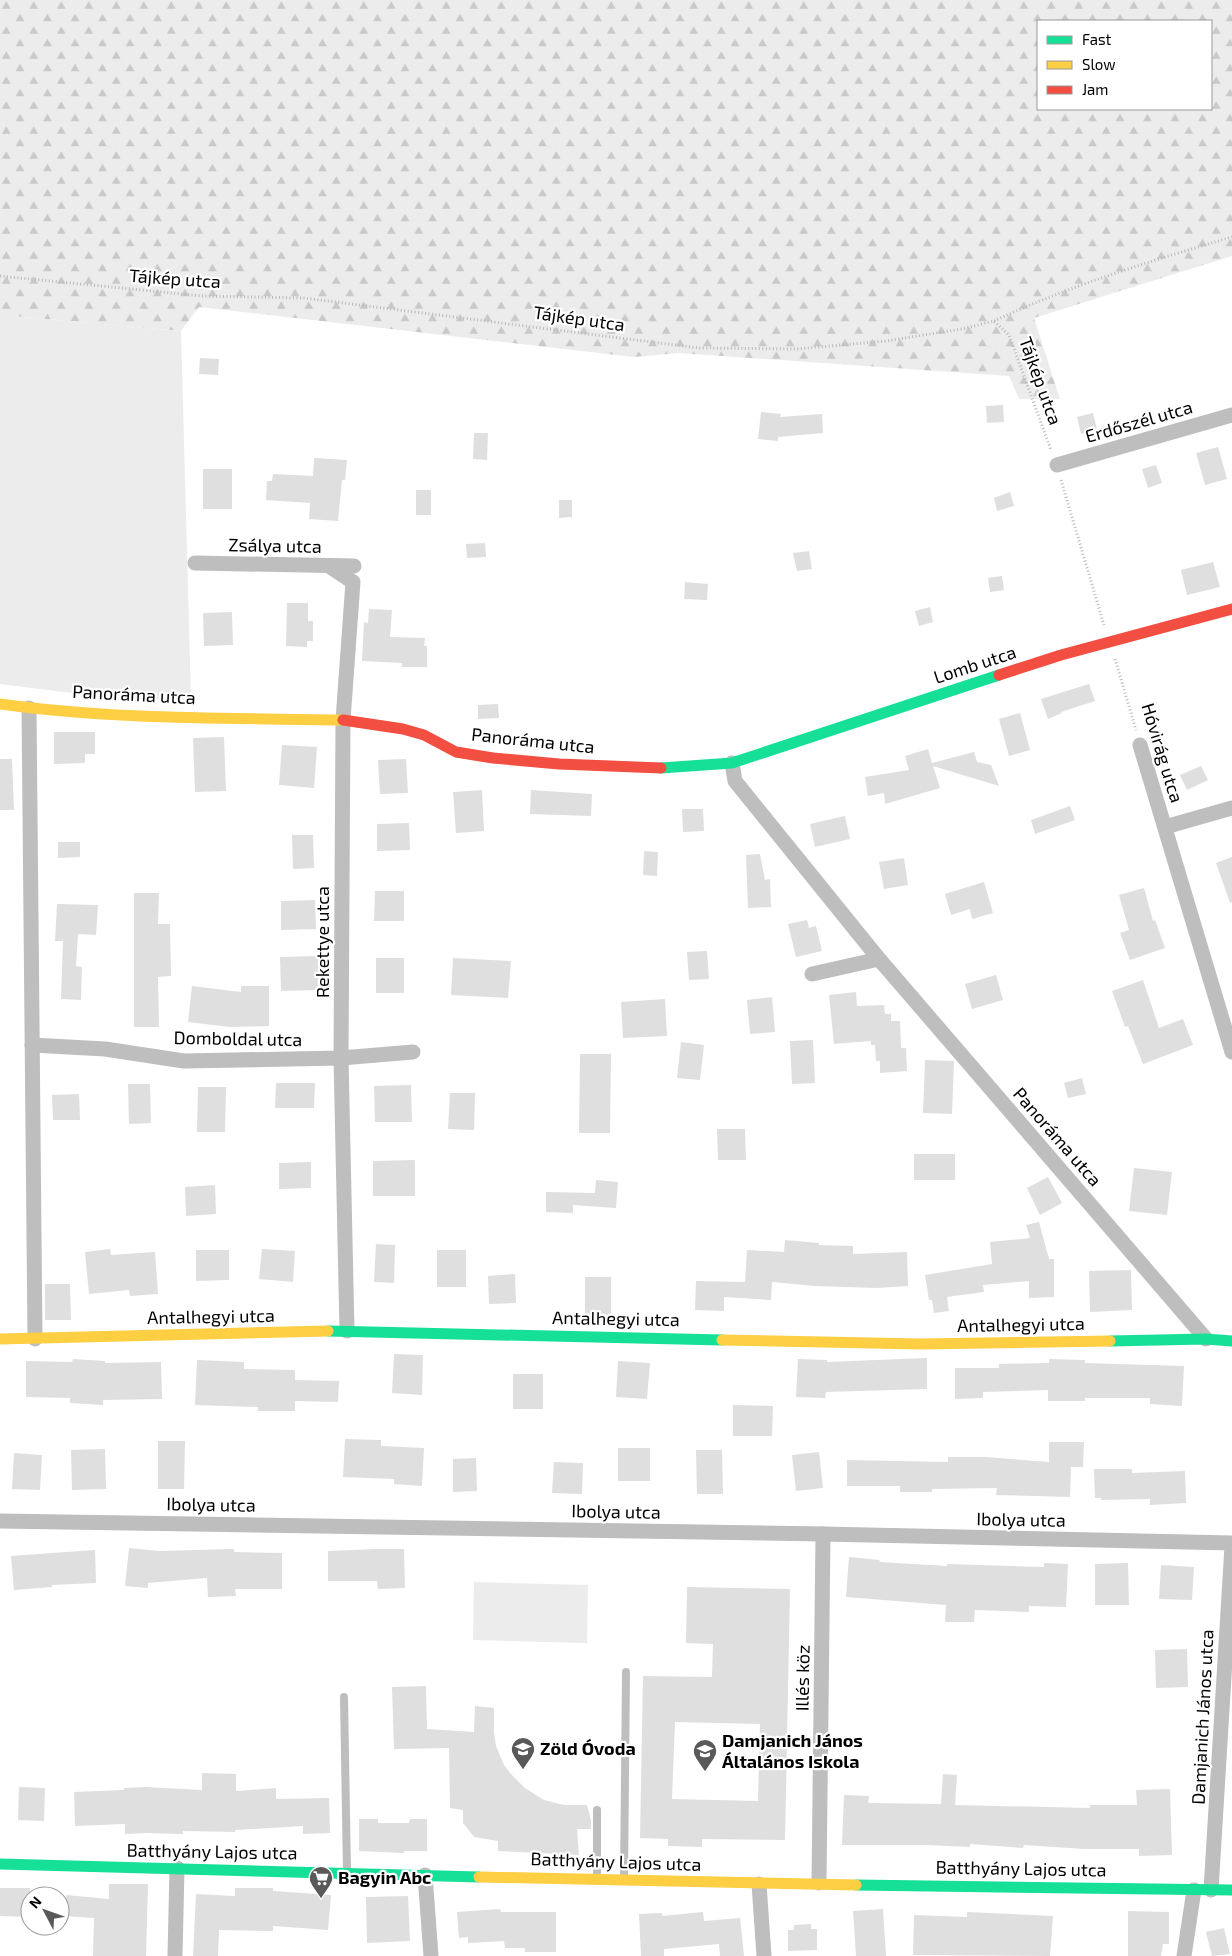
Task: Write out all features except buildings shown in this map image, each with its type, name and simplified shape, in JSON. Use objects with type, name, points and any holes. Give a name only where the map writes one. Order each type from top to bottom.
[{"type":"street","name":"Erdőszél utca","points":[[1057,465],[1232,415]]},
{"type":"street","name":"Zsálya utca","points":[[195,563],[354,566]]},
{"type":"street","name":"Rekettye utca","points":[[329,566],[353,582],[343,720],[341,1058],[347,1331]]},
{"type":"street","name":"Lomb utca","points":[[732,763],[1061,655],[1232,609]]},
{"type":"street","name":"Panoráma utca","points":[[0,704],[148,717],[343,720],[403,729],[424,735],[456,752],[493,758],[559,764],[654,769],[732,763],[734,781],[879,959],[1206,1339]]},
{"type":"street","points":[[29,708],[34,1339]]},
{"type":"street","name":"Hóvirág utca","points":[[1140,745],[1232,1052]]},
{"type":"street","points":[[1165,827],[1232,808]]},
{"type":"street","points":[[812,974],[879,959]]},
{"type":"street","name":"Domboldal utca","points":[[32,1045],[105,1049],[184,1061],[341,1058],[413,1052]]},
{"type":"street","name":"Antalhegyi utca","points":[[0,1339],[347,1331],[920,1344],[1206,1339],[1232,1341]]},
{"type":"street","name":"Ibolya utca","points":[[0,1522],[823,1534],[1232,1545]]},
{"type":"street","name":"Illés köz","points":[[819,1883],[823,1534]]},
{"type":"street","name":"Damjanich János utca","points":[[1211,1890],[1232,1545]]},
{"type":"street","name":"Batthyány Lajos utca","points":[[0,1864],[759,1884],[819,1883],[1232,1890]]},
{"type":"street","points":[[175,1956],[177,1868]]},
{"type":"street","points":[[426,1875],[431,1956]]},
{"type":"street","points":[[759,1884],[764,1956]]},
{"type":"street","points":[[1184,1956],[1194,1890]]},
{"type":"lane","points":[[624,1880],[626,1672]]},
{"type":"lane","points":[[344,1697],[347,1873]]},
{"type":"lane","points":[[597,1810],[597,1879]]},
{"type":"path","points":[[994,321],[1098,278],[1232,238]]},
{"type":"path","name":"Tájkép utca","points":[[0,276],[202,296],[304,298],[699,348],[796,350],[886,341],[962,329],[994,321],[1009,335],[1057,465]]},
{"type":"path","name":"Hóvirág utca","points":[[1057,465],[1140,745]]},
{"type":"green space","points":[[0,0],[1232,0],[1232,256],[1034,318],[1060,399],[1019,399],[1009,376],[679,353],[634,357],[199,307],[181,331],[0,315]]},
{"type":"green space","points":[[0,315],[181,331],[191,701],[80,694],[0,684]]},
{"type":"green space","points":[[474,1582],[588,1585],[587,1643],[473,1640]]},
{"type":"traffic: fast","points":[[661,768],[732,763],[999,675]]},
{"type":"traffic: fast","points":[[328,1331],[722,1340]]},
{"type":"traffic: fast","points":[[1110,1341],[1206,1339],[1232,1341]]},
{"type":"traffic: fast","points":[[0,1864],[479,1877]]},
{"type":"traffic: fast","points":[[856,1885],[1232,1890]]},
{"type":"traffic: slow","points":[[0,704],[129,716],[343,720]]},
{"type":"traffic: slow","points":[[0,1339],[328,1331]]},
{"type":"traffic: slow","points":[[722,1340],[920,1344],[1110,1341]]},
{"type":"traffic: slow","points":[[479,1877],[856,1885]]},
{"type":"traffic: jam","points":[[999,675],[1061,655],[1232,609]]},
{"type":"traffic: jam","points":[[343,720],[403,729],[424,735],[456,752],[493,758],[559,764],[661,768]]},
{"type":"place","name":"Zöld Óvoda","points":[[523,1770]]},
{"type":"place","name":"Damjanich János Általános Iskola","points":[[705,1772]]},
{"type":"place","name":"Bagyin Abc","points":[[321,1899]]}]
